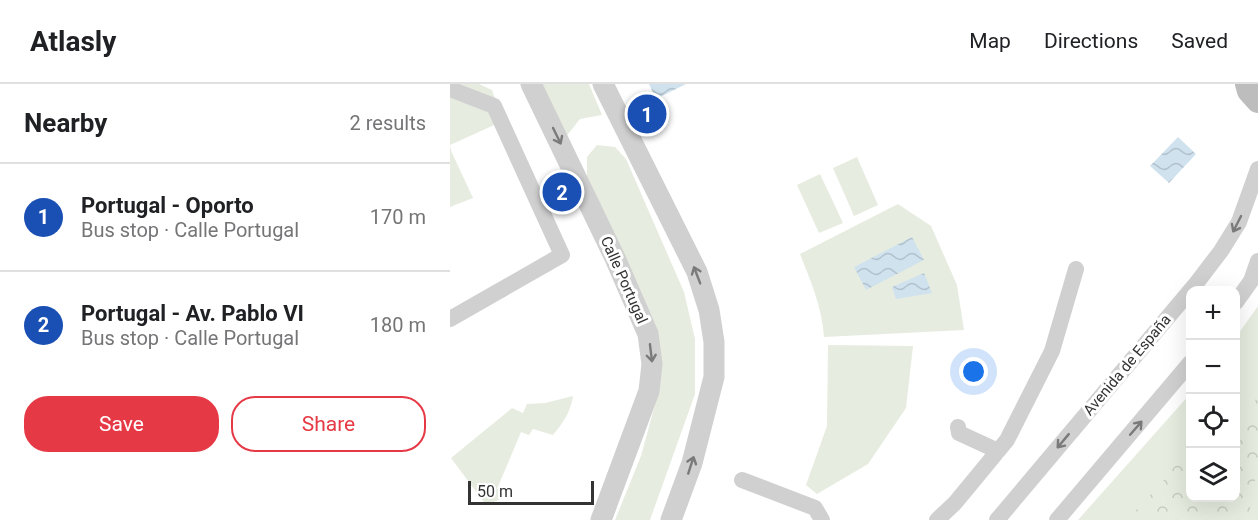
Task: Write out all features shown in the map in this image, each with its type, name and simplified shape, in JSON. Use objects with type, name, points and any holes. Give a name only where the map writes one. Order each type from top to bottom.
[{"type":"main road","points":[[1247,84],[1249,91],[1258,102]]},
{"type":"street","name":"Calle Portugal","points":[[531,84],[615,258],[648,334],[652,364],[648,391],[601,520]]},
{"type":"street","points":[[603,84],[697,273],[709,310],[714,342],[714,377],[692,463],[671,520]]},
{"type":"street","points":[[450,89],[494,106],[562,255],[450,319]]},
{"type":"street","name":"Avenida de España","points":[[997,520],[1221,251],[1239,222],[1258,169]]},
{"type":"street","points":[[1240,297],[1254,279],[1258,261]]},
{"type":"street","points":[[937,520],[955,503],[1007,440],[1052,351],[1076,269]]},
{"type":"street","points":[[1057,520],[1186,369]]},
{"type":"street","points":[[958,427],[960,433],[998,451]]},
{"type":"street","points":[[742,480],[761,480],[815,508],[822,520]]},
{"type":"green space","points":[[450,84],[479,84],[492,90],[503,121],[450,145]]},
{"type":"green space","points":[[537,84],[589,84],[602,115],[580,119],[564,139]]},
{"type":"green space","points":[[597,145],[615,147],[626,159],[684,292],[695,339],[695,394],[650,520],[615,520],[641,456],[656,401],[660,363],[655,324],[587,179],[587,157]]},
{"type":"green space","points":[[450,146],[473,198],[450,207]]},
{"type":"green space","points":[[857,157],[878,205],[854,216],[833,168]]},
{"type":"green space","points":[[820,174],[843,223],[819,233],[797,185]]},
{"type":"green space","points":[[898,204],[931,226],[957,285],[964,330],[824,337],[818,305],[800,254]]},
{"type":"green space","points":[[1258,306],[1258,520],[1078,520],[1186,398],[1186,502],[1240,502],[1240,331]]},
{"type":"green space","points":[[828,345],[913,346],[906,408],[868,464],[817,494],[806,485],[827,426]]},
{"type":"green space","points":[[1258,393],[1258,462],[1248,520],[1130,520],[1140,504],[1155,491],[1175,466],[1186,435],[1186,502],[1240,502],[1240,442]]},
{"type":"green space","points":[[573,396],[566,417],[553,435],[533,429],[529,435],[521,432],[497,489],[508,496],[486,505],[451,458],[512,408],[523,413],[527,404],[545,403]]},
{"type":"water","points":[[649,84],[686,84],[656,99]]},
{"type":"water","points":[[1178,137],[1196,154],[1169,183],[1150,166]]},
{"type":"water","points":[[912,237],[924,260],[866,290],[854,267]]},
{"type":"water","points":[[924,273],[932,293],[896,299],[892,287]]},
{"type":"place","name":"Portugal - Oporto","points":[[647,114]]},
{"type":"place","name":"Portugal - Av. Pablo VI","points":[[562,192]]}]
